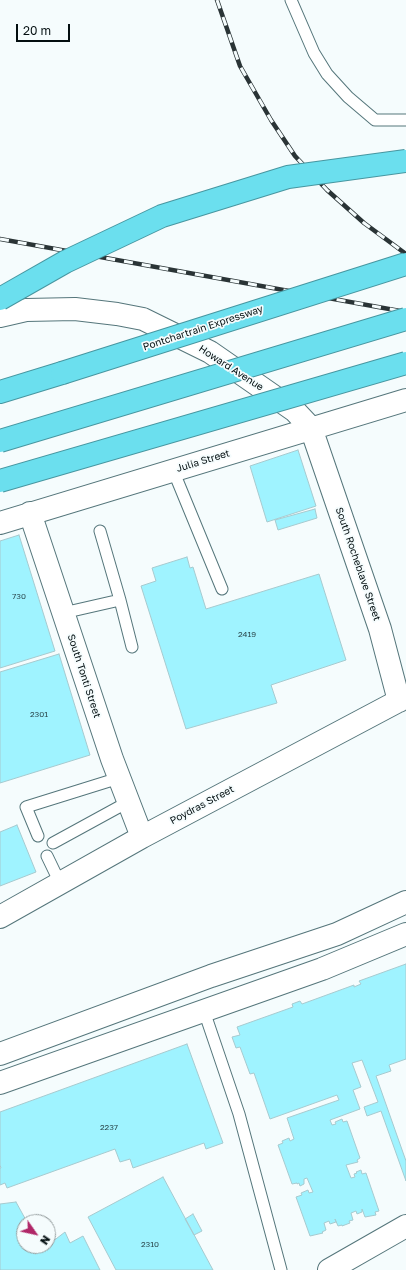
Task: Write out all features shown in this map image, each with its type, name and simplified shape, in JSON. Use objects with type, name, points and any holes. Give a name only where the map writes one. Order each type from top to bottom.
[{"type":"highway","points":[[0,299],[65,262],[162,216],[288,177],[406,161]]},
{"type":"highway","name":"Pontchartrain Expressway","points":[[0,392],[406,264]]},
{"type":"highway","points":[[0,441],[406,319]]},
{"type":"highway","points":[[0,481],[406,363]]},
{"type":"street","name":"Howard Avenue","points":[[0,316],[26,310],[75,309],[118,314],[143,319],[210,352],[296,411],[311,428]]},
{"type":"street","name":"Julia Street","points":[[0,523],[406,400]]},
{"type":"street","name":"South Rocheblave Street","points":[[311,428],[403,699]]},
{"type":"street","name":"South Tonti Street","points":[[30,514],[119,778],[142,837]]},
{"type":"street","name":"Poydras Street","points":[[0,917],[142,837],[403,699]]},
{"type":"street","points":[[337,934],[406,892]]},
{"type":"street","points":[[0,1054],[211,976],[337,934],[406,902]]},
{"type":"street","points":[[0,1083],[322,969],[406,934]]},
{"type":"street","points":[[329,1270],[406,1226]]},
{"type":"lane","points":[[291,0],[314,53],[327,74],[348,97],[375,120],[406,120]]},
{"type":"lane","points":[[173,470],[222,589]]},
{"type":"lane","points":[[100,531],[132,647]]},
{"type":"lane","points":[[63,613],[120,600]]},
{"type":"lane","points":[[38,836],[26,807],[119,778]]},
{"type":"lane","points":[[53,842],[128,802]]},
{"type":"lane","points":[[47,856],[60,883]]},
{"type":"lane","points":[[204,1011],[239,1114],[281,1270]]},
{"type":"building","points":[[298,450],[316,506],[267,522],[250,466]]},
{"type":"building","points":[[315,509],[317,518],[278,530],[275,520]]},
{"type":"building","points":[[19,535],[55,651],[0,668],[0,541]]},
{"type":"building","points":[[187,557],[190,568],[193,567],[206,609],[319,574],[346,660],[271,685],[277,703],[186,729],[141,586],[156,581],[152,568]]},
{"type":"building","points":[[59,654],[90,755],[0,783],[0,672]]},
{"type":"building","points":[[17,825],[36,872],[0,886],[0,832]]},
{"type":"building","points":[[406,964],[406,1059],[389,1065],[391,1071],[376,1076],[406,1161],[406,1181],[381,1111],[367,1116],[364,1107],[378,1102],[362,1060],[352,1063],[361,1087],[353,1090],[360,1109],[330,1120],[332,1125],[336,1124],[335,1122],[342,1119],[343,1122],[347,1121],[360,1158],[357,1160],[358,1162],[346,1165],[351,1178],[355,1177],[354,1174],[361,1170],[362,1174],[366,1173],[379,1211],[375,1212],[376,1215],[365,1217],[362,1209],[362,1212],[357,1214],[356,1211],[351,1213],[353,1220],[349,1221],[350,1223],[338,1226],[335,1219],[336,1222],[330,1224],[329,1221],[324,1223],[326,1230],[322,1232],[323,1233],[310,1236],[296,1197],[302,1195],[301,1193],[308,1190],[309,1193],[313,1192],[307,1178],[304,1179],[304,1184],[300,1186],[299,1183],[292,1184],[278,1145],[283,1143],[282,1141],[289,1138],[290,1141],[294,1139],[287,1118],[339,1100],[337,1095],[270,1119],[254,1073],[250,1074],[240,1047],[236,1048],[232,1037],[240,1035],[237,1027],[293,1007],[292,1004],[300,1001],[302,1004],[354,985],[354,987],[361,984],[359,981]]},
{"type":"building","points":[[187,1044],[223,1143],[206,1149],[204,1143],[133,1168],[130,1159],[120,1162],[115,1149],[7,1188],[5,1183],[0,1185],[0,1112]]},
{"type":"building","points":[[163,1177],[213,1270],[116,1270],[88,1217]]},
{"type":"building","points":[[16,1202],[23,1214],[16,1214],[16,1254],[56,1254],[56,1239],[65,1232],[70,1243],[83,1236],[100,1270],[0,1270],[0,1204]]},
{"type":"building","points":[[193,1214],[202,1231],[194,1235],[185,1219]]},
{"type":"railway","points":[[217,0],[240,66],[271,120],[295,156],[327,190],[364,223],[406,254]]},
{"type":"railway","points":[[0,239],[406,312]]}]
